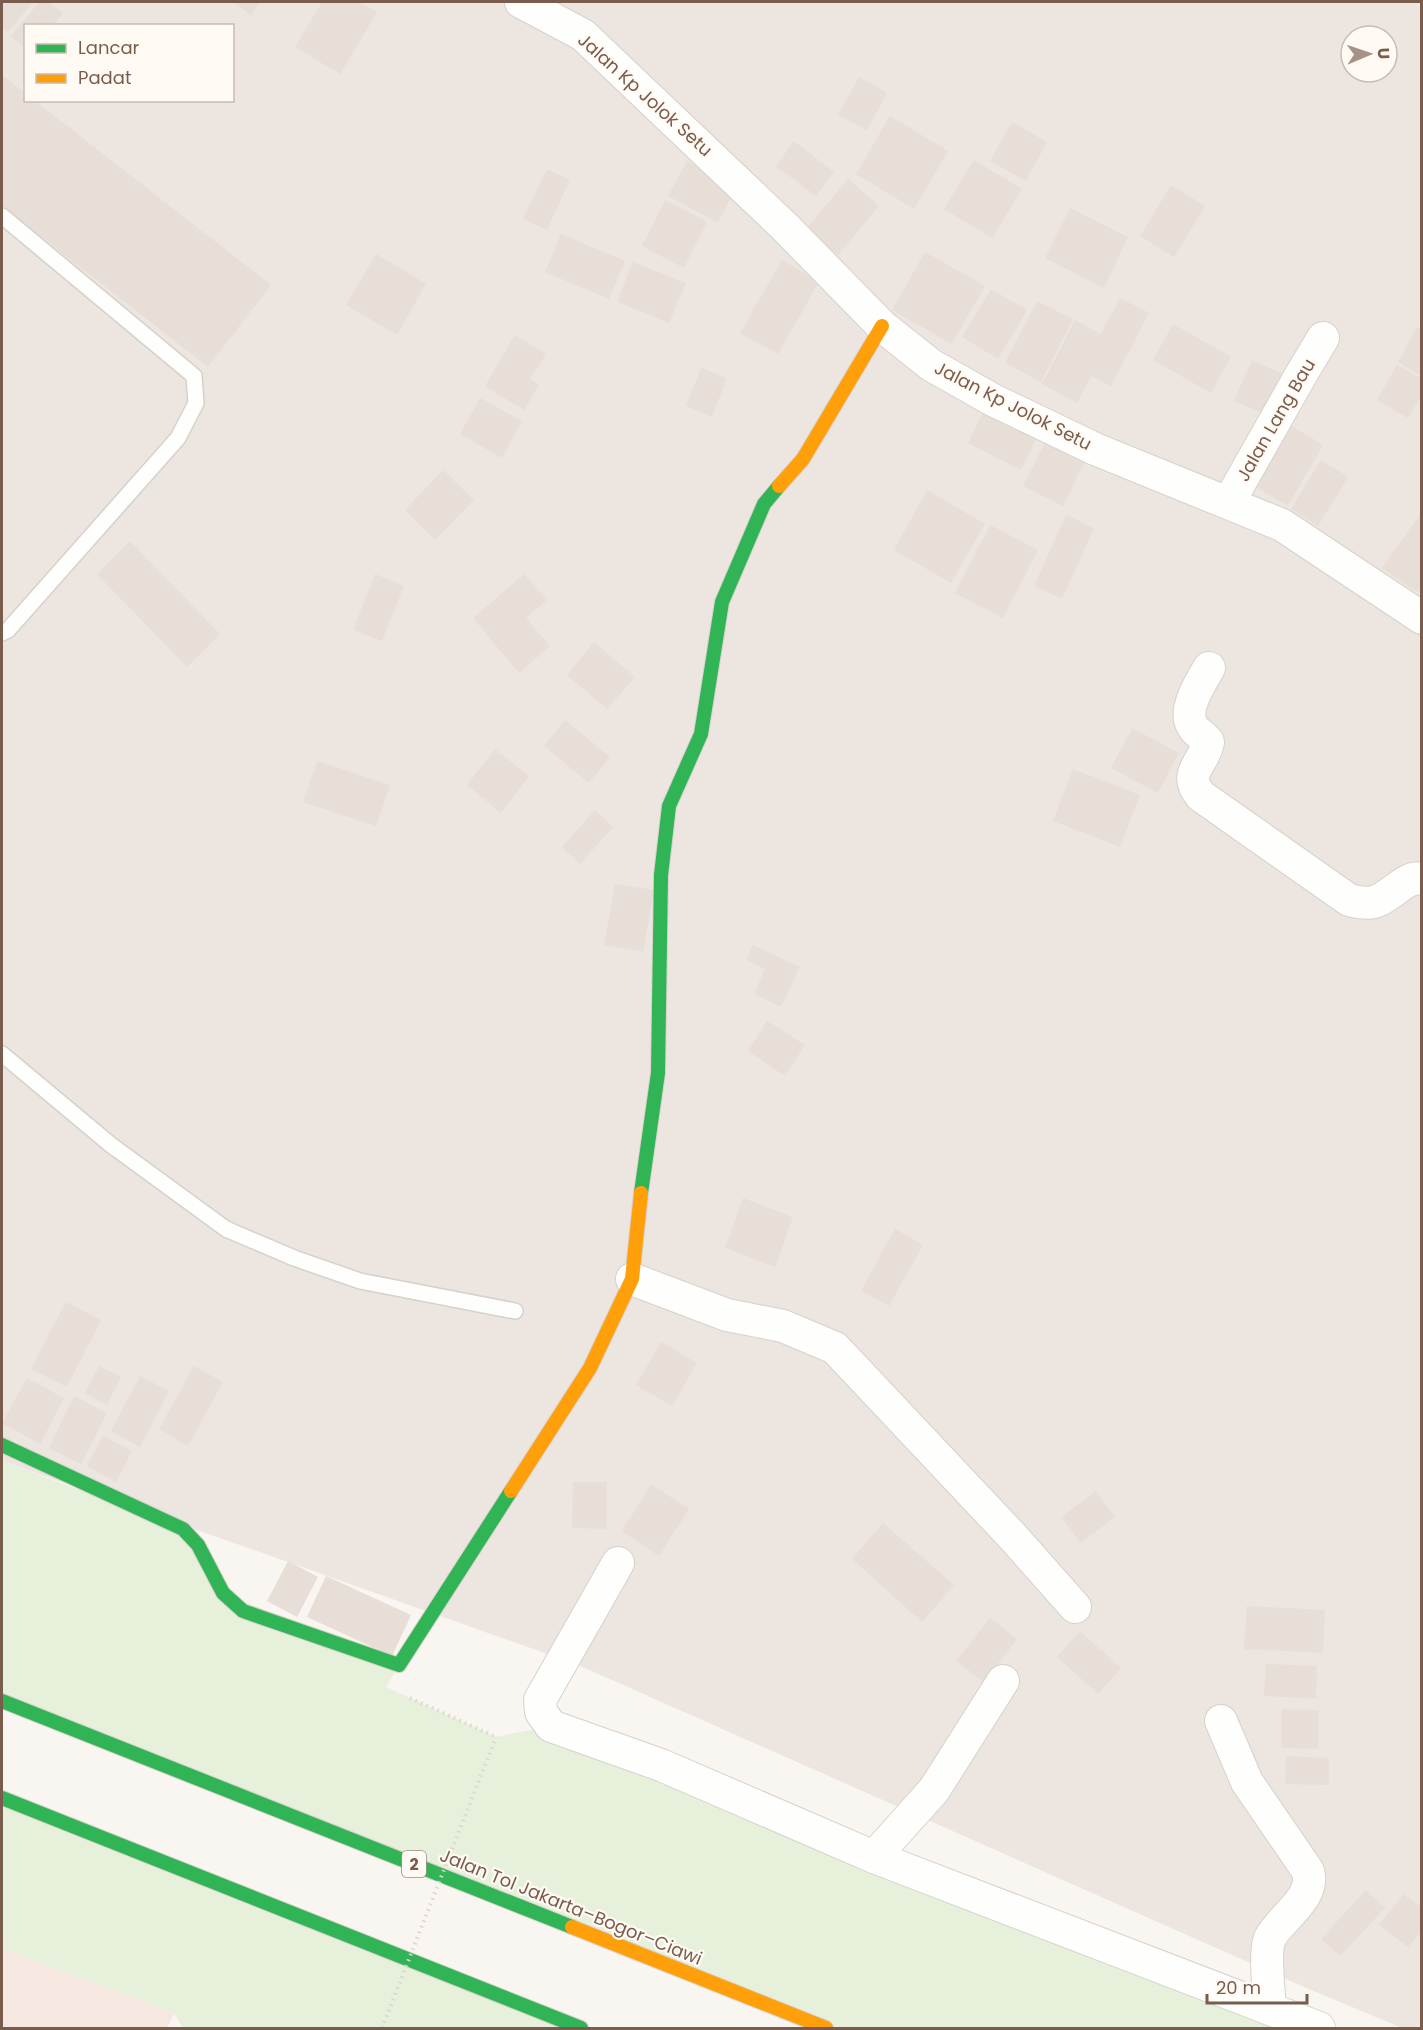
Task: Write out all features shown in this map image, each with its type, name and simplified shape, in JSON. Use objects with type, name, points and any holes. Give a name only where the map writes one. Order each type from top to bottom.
[{"type":"main road","points":[[2,1445],[183,1529],[198,1545],[223,1593],[243,1611],[399,1665],[590,1368],[632,1280],[645,1156],[658,1072],[662,854],[669,806],[701,735],[722,602],[764,504],[803,459],[882,326]]},
{"type":"main road","name":"Jalan Tol Jakarta–Bogor–Ciawi","points":[[2,1701],[826,2028]]},
{"type":"main road","points":[[2,1798],[581,2028]]},
{"type":"street","name":"Jalan Kp Jolok Setu","points":[[521,2],[583,35],[777,218],[882,326],[931,365],[993,400],[1095,449],[1282,525],[1422,618]]},
{"type":"street","name":"Jalan Lang Bau","points":[[1229,502],[1323,338]]},
{"type":"street","points":[[1209,668],[1196,689],[1190,714],[1193,728],[1208,742],[1193,772],[1195,789],[1201,796],[1349,900],[1372,903],[1386,897],[1411,879],[1416,877],[1422,879]]},
{"type":"street","points":[[632,1280],[727,1315],[783,1326],[835,1348],[1014,1538],[1075,1607]]},
{"type":"street","points":[[618,1563],[540,1700],[541,1712],[551,1726],[661,1765],[874,1857],[1319,2028]]},
{"type":"street","points":[[874,1857],[933,1790],[1003,1681]]},
{"type":"street","points":[[1221,1721],[1247,1782],[1308,1871],[1311,1880],[1308,1890],[1270,1939],[1267,1952],[1270,2009]]},
{"type":"lane","points":[[2,216],[194,376],[196,403],[178,438],[8,630],[2,633]]},
{"type":"lane","points":[[2,1054],[111,1145],[226,1229],[294,1258],[360,1281],[515,1311]]},
{"type":"path","points":[[382,2028],[496,1737],[386,1687],[399,1665]]},
{"type":"shaded area","points":[[2,2],[1421,2],[1421,2028],[1402,2028],[1304,1987],[576,1664],[2,1461]]},
{"type":"shaded area","points":[[2,1948],[174,2013],[167,2028],[2,2028]]},
{"type":"green space","points":[[2,1461],[183,1529],[223,1593],[399,1665],[386,1687],[496,1737],[551,1726],[1309,2028],[826,2028],[2,1702]]},
{"type":"green space","points":[[2,1801],[581,2028],[183,2028],[174,2013],[2,1948]]},
{"type":"building","points":[[2,2],[33,2],[8,32],[2,27]]},
{"type":"building","points":[[39,2],[48,2],[63,13],[55,24],[24,24],[24,47],[11,36]]},
{"type":"building","points":[[232,2],[260,2],[251,15]]},
{"type":"building","points":[[322,2],[359,2],[377,12],[340,74],[295,47]]},
{"type":"building","points":[[2,75],[24,92],[24,102],[37,102],[271,285],[208,367],[2,206]]},
{"type":"building","points":[[859,77],[887,93],[867,130],[838,115]]},
{"type":"building","points":[[890,116],[948,151],[914,209],[856,174]]},
{"type":"building","points":[[1012,122],[1047,142],[1026,181],[990,161]]},
{"type":"building","points":[[794,141],[834,172],[816,196],[776,166]]},
{"type":"building","points":[[974,160],[1022,189],[992,238],[944,209]]},
{"type":"building","points":[[687,161],[736,187],[718,223],[668,196]]},
{"type":"building","points":[[547,169],[570,180],[547,230],[523,219]]},
{"type":"building","points":[[848,179],[879,206],[838,255],[806,229]]},
{"type":"building","points":[[1171,185],[1205,206],[1174,257],[1140,236]]},
{"type":"building","points":[[665,200],[707,222],[684,268],[642,246]]},
{"type":"building","points":[[1070,208],[1128,237],[1104,288],[1045,258]]},
{"type":"building","points":[[561,234],[625,261],[609,299],[545,272]]},
{"type":"building","points":[[925,252],[985,286],[952,344],[892,310]]},
{"type":"building","points":[[376,254],[426,284],[397,335],[346,305]]},
{"type":"building","points":[[782,260],[819,282],[778,354],[740,333]]},
{"type":"building","points":[[633,262],[686,283],[669,323],[617,302]]},
{"type":"building","points":[[991,289],[1027,310],[998,359],[962,337]]},
{"type":"building","points":[[1120,298],[1149,313],[1111,386],[1091,376],[1077,403],[1042,384],[1075,320],[1101,334]]},
{"type":"building","points":[[1037,301],[1073,319],[1041,382],[1005,363]]},
{"type":"building","points":[[1173,324],[1231,357],[1211,393],[1153,360]]},
{"type":"building","points":[[1417,327],[1422,330],[1422,376],[1398,362]]},
{"type":"building","points":[[515,335],[546,354],[530,379],[539,385],[524,410],[485,386]]},
{"type":"building","points":[[1252,360],[1283,374],[1265,414],[1234,401]]},
{"type":"building","points":[[1397,365],[1422,379],[1422,394],[1408,418],[1377,400]]},
{"type":"building","points":[[701,368],[727,378],[712,417],[686,406]]},
{"type":"building","points":[[480,398],[522,421],[502,458],[460,434]]},
{"type":"building","points":[[987,404],[1040,431],[1021,470],[968,443]]},
{"type":"building","points":[[1285,422],[1323,445],[1288,506],[1250,483]]},
{"type":"building","points":[[1049,435],[1088,454],[1063,506],[1023,486]]},
{"type":"building","points":[[1321,460],[1348,477],[1318,526],[1291,509]]},
{"type":"building","points":[[443,470],[474,500],[435,540],[405,510]]},
{"type":"building","points":[[927,490],[985,524],[951,583],[894,550]]},
{"type":"building","points":[[1422,512],[1422,586],[1417,592],[1382,568]]},
{"type":"building","points":[[1066,515],[1094,528],[1062,599],[1034,586]]},
{"type":"building","points":[[990,525],[1038,550],[1003,618],[955,593]]},
{"type":"building","points":[[130,541],[220,634],[187,667],[97,574]]},
{"type":"building","points":[[375,574],[404,586],[382,641],[353,630]]},
{"type":"building","points":[[524,574],[547,600],[526,618],[550,646],[519,673],[473,618]]},
{"type":"building","points":[[594,642],[635,677],[607,709],[567,675]]},
{"type":"building","points":[[565,720],[610,757],[589,783],[544,746]]},
{"type":"building","points":[[1132,728],[1179,753],[1158,793],[1111,768]]},
{"type":"building","points":[[495,749],[529,776],[501,813],[467,785]]},
{"type":"building","points":[[317,761],[390,785],[376,826],[303,802]]},
{"type":"building","points":[[1073,769],[1140,795],[1120,847],[1053,821]]},
{"type":"building","points":[[595,810],[613,827],[580,864],[562,847]]},
{"type":"building","points":[[615,884],[654,890],[643,952],[604,945]]},
{"type":"building","points":[[753,945],[800,967],[781,1007],[754,994],[765,969],[746,960]]},
{"type":"building","points":[[767,1021],[805,1045],[785,1076],[748,1051]]},
{"type":"building","points":[[743,1198],[793,1217],[775,1267],[725,1248]]},
{"type":"building","points":[[895,1229],[923,1245],[889,1306],[861,1291]]},
{"type":"building","points":[[66,1302],[101,1320],[67,1387],[31,1369]]},
{"type":"building","points":[[661,1342],[697,1363],[672,1406],[636,1385]]},
{"type":"building","points":[[99,1366],[121,1377],[107,1405],[85,1393]]},
{"type":"building","points":[[194,1366],[223,1382],[188,1446],[159,1429]]},
{"type":"building","points":[[140,1376],[169,1391],[140,1447],[111,1431]]},
{"type":"building","points":[[27,1378],[64,1398],[40,1444],[2,1423]]},
{"type":"building","points":[[74,1396],[107,1413],[81,1464],[49,1448]]},
{"type":"building","points":[[103,1436],[132,1451],[116,1482],[87,1466]]},
{"type":"building","points":[[573,1482],[607,1482],[606,1529],[572,1528]]},
{"type":"building","points":[[651,1484],[689,1509],[659,1556],[622,1531]]},
{"type":"building","points":[[1096,1491],[1115,1517],[1081,1543],[1061,1517]]},
{"type":"building","points":[[883,1523],[954,1585],[922,1622],[852,1559]]},
{"type":"building","points":[[288,1561],[318,1577],[297,1617],[267,1601]]},
{"type":"building","points":[[326,1576],[411,1615],[392,1656],[307,1617]]},
{"type":"building","points":[[1247,1606],[1325,1610],[1323,1653],[1244,1649]]},
{"type":"building","points":[[990,1618],[1017,1639],[984,1682],[956,1661]]},
{"type":"building","points":[[1080,1631],[1121,1668],[1098,1694],[1057,1657]]},
{"type":"building","points":[[1266,1664],[1317,1666],[1316,1699],[1264,1696]]},
{"type":"building","points":[[1282,1709],[1319,1710],[1318,1749],[1281,1748]]},
{"type":"building","points":[[1286,1756],[1329,1758],[1329,1785],[1285,1784]]},
{"type":"building","points":[[1366,1890],[1385,1908],[1340,1956],[1321,1939]]},
{"type":"building","points":[[1404,1894],[1422,1908],[1422,1930],[1408,1947],[1379,1925]]},
{"type":"traffic: fast","points":[[641,1193],[658,1073],[661,875],[669,806],[701,734],[722,602],[764,504],[779,486]]},
{"type":"traffic: fast","points":[[2,1445],[183,1529],[198,1545],[223,1593],[243,1611],[399,1665],[511,1491]]},
{"type":"traffic: fast","points":[[2,1701],[572,1927]]},
{"type":"traffic: fast","points":[[2,1798],[581,2028]]},
{"type":"traffic: slow","points":[[779,486],[803,459],[882,326]]},
{"type":"traffic: slow","points":[[511,1491],[590,1368],[632,1279],[641,1193]]},
{"type":"traffic: slow","points":[[572,1927],[826,2028]]}]
